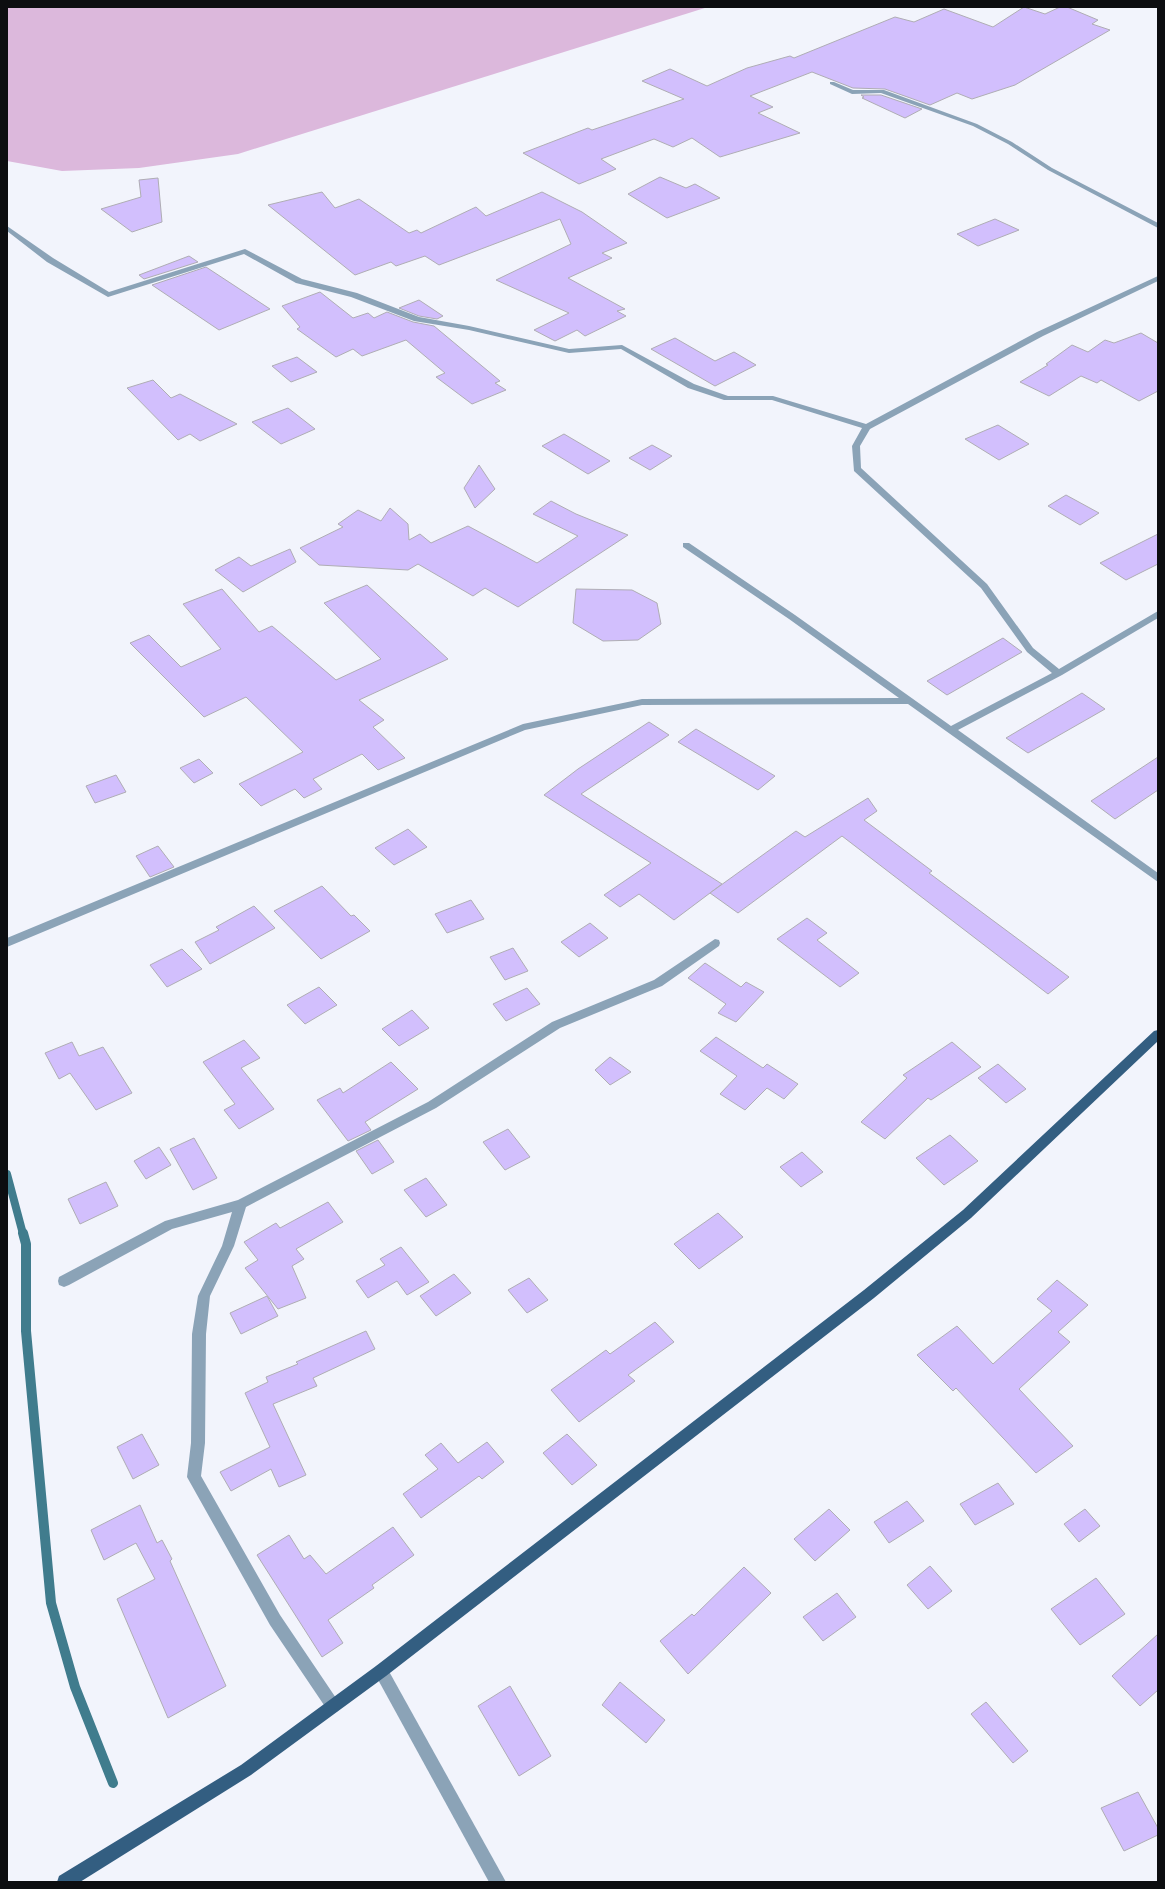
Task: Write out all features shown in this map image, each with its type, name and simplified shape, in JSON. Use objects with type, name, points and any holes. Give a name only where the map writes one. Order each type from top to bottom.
[{"type":"main road","points":[[65,1882],[246,1770],[381,1671],[868,1294],[967,1214],[1118,1070],[1158,1034]]},
{"type":"street","points":[[832,83],[852,92],[882,91],[975,125],[1010,143],[1050,169],[1158,226]]},
{"type":"street","points":[[7,228],[50,260],[108,295],[245,251],[299,281],[354,295],[417,319],[469,328],[569,351],[622,347],[691,386],[727,398],[773,398],[868,427]]},
{"type":"street","points":[[1059,673],[1030,650],[984,586],[857,469],[856,446],[868,427],[1040,334],[1158,278]]},
{"type":"street","points":[[686,545],[792,617],[1158,878]]},
{"type":"street","points":[[951,730],[1059,673],[1158,614]]},
{"type":"street","points":[[7,943],[523,727],[642,702],[769,703],[911,701]]},
{"type":"street","points":[[64,1280],[169,1226],[241,1204],[432,1105],[556,1025],[658,983],[716,943]]},
{"type":"street","points":[[241,1204],[228,1246],[204,1296],[199,1334],[200,1394],[198,1443],[194,1477],[275,1620],[333,1706]]},
{"type":"street","points":[[381,1671],[498,1882]]},
{"type":"shaded area","points":[[7,7],[708,7],[238,154],[139,168],[62,171],[7,161]]},
{"type":"building","points":[[1024,7],[1045,14],[1060,7],[1067,7],[1098,20],[1092,24],[1110,30],[1015,85],[972,99],[957,93],[930,105],[885,89],[853,88],[812,72],[750,96],[773,107],[758,113],[800,133],[720,157],[692,138],[673,147],[654,139],[601,159],[616,169],[579,184],[523,153],[588,128],[592,130],[684,99],[642,81],[670,69],[707,86],[747,68],[790,56],[794,58],[895,17],[914,22],[944,9],[993,27]]},
{"type":"building","points":[[861,95],[881,95],[922,109],[905,118],[862,98],[864,97]]},
{"type":"building","points":[[660,177],[686,188],[695,184],[720,198],[667,218],[628,194]]},
{"type":"building","points":[[158,178],[162,222],[132,232],[101,209],[141,197],[139,180]]},
{"type":"building","points":[[322,192],[335,208],[359,199],[409,233],[417,230],[421,233],[476,207],[486,216],[542,192],[582,212],[627,243],[602,253],[612,258],[568,278],[625,309],[617,311],[626,316],[585,336],[577,330],[555,341],[534,330],[569,313],[496,280],[571,244],[560,219],[439,265],[425,256],[396,266],[391,262],[355,275],[268,205]]},
{"type":"building","points":[[995,219],[1019,230],[978,246],[957,234]]},
{"type":"building","points":[[189,256],[198,262],[144,279],[139,275]]},
{"type":"building","points":[[206,267],[270,309],[219,330],[152,285]]},
{"type":"building","points":[[320,292],[353,318],[368,313],[374,318],[387,312],[413,322],[434,326],[500,381],[495,383],[506,390],[472,404],[436,377],[445,373],[406,340],[362,356],[353,349],[336,357],[297,329],[300,327],[282,306]]},
{"type":"building","points":[[419,300],[443,316],[437,319],[419,316],[399,308]]},
{"type":"building","points":[[1141,333],[1158,343],[1158,391],[1139,401],[1101,380],[1097,383],[1081,376],[1049,396],[1020,382],[1048,365],[1046,364],[1072,345],[1088,352],[1105,340],[1114,343]]},
{"type":"building","points":[[675,338],[715,361],[734,352],[756,365],[715,386],[651,349]]},
{"type":"building","points":[[297,357],[317,372],[291,382],[272,366]]},
{"type":"building","points":[[153,380],[171,398],[180,394],[237,424],[200,441],[190,434],[178,440],[127,388]]},
{"type":"building","points":[[288,408],[315,429],[281,444],[252,422]]},
{"type":"building","points":[[998,425],[1029,444],[999,460],[965,439]]},
{"type":"building","points":[[564,434],[610,461],[588,474],[542,446]]},
{"type":"building","points":[[652,445],[672,456],[650,470],[629,458]]},
{"type":"building","points":[[479,465],[495,489],[475,508],[464,488]]},
{"type":"building","points":[[1066,495],[1099,513],[1080,525],[1048,506]]},
{"type":"building","points":[[551,501],[576,514],[628,535],[518,607],[485,588],[473,596],[418,564],[408,570],[319,565],[300,548],[343,527],[338,524],[358,510],[381,521],[390,508],[408,524],[409,540],[420,534],[431,543],[468,526],[537,563],[578,536],[533,514]]},
{"type":"building","points":[[1158,534],[1158,564],[1126,580],[1100,563]]},
{"type":"building","points":[[290,549],[296,562],[243,592],[215,570],[239,557],[251,566]]},
{"type":"building","points":[[367,585],[448,659],[359,700],[384,720],[373,727],[405,758],[378,770],[362,754],[313,779],[322,789],[304,798],[295,789],[261,806],[239,784],[303,752],[246,697],[204,717],[130,643],[149,635],[181,667],[221,649],[183,604],[222,589],[259,632],[272,626],[336,680],[381,659],[324,603]]},
{"type":"building","points":[[576,589],[632,590],[657,603],[661,624],[638,640],[603,641],[573,623]]},
{"type":"building","points":[[1003,638],[1022,652],[947,695],[927,681]]},
{"type":"building","points":[[1082,693],[1105,709],[1028,753],[1006,738]]},
{"type":"building","points":[[649,722],[669,735],[581,794],[722,884],[674,920],[639,894],[620,907],[604,895],[651,863],[544,795],[578,769]]},
{"type":"building","points":[[696,729],[775,776],[758,790],[678,742]]},
{"type":"building","points":[[1158,757],[1158,790],[1115,819],[1091,801]]},
{"type":"building","points":[[199,759],[213,773],[194,783],[180,768]]},
{"type":"building","points":[[116,775],[126,792],[95,803],[86,786]]},
{"type":"building","points":[[868,798],[877,811],[864,820],[932,871],[929,873],[1069,977],[1048,994],[842,836],[738,913],[710,893],[796,831],[805,837]]},
{"type":"building","points":[[408,829],[427,847],[394,865],[375,848]]},
{"type":"building","points":[[158,846],[174,867],[150,877],[136,856]]},
{"type":"building","points":[[322,886],[351,916],[354,915],[370,931],[321,959],[274,911]]},
{"type":"building","points":[[471,900],[484,919],[447,933],[435,914]]},
{"type":"building","points":[[254,906],[275,928],[210,964],[195,942],[219,930],[216,927]]},
{"type":"building","points":[[807,918],[827,933],[817,940],[859,973],[840,987],[777,939]]},
{"type":"building","points":[[590,923],[608,938],[579,957],[561,942]]},
{"type":"building","points":[[513,948],[528,971],[505,980],[490,957]]},
{"type":"building","points":[[182,949],[202,969],[167,987],[150,965]]},
{"type":"building","points":[[705,963],[741,987],[746,982],[764,992],[736,1022],[718,1013],[726,1004],[688,978]]},
{"type":"building","points":[[319,987],[337,1005],[305,1024],[287,1005]]},
{"type":"building","points":[[527,988],[540,1004],[506,1021],[493,1004]]},
{"type":"building","points":[[412,1010],[429,1028],[399,1046],[382,1029]]},
{"type":"building","points":[[716,1037],[763,1068],[767,1064],[798,1084],[784,1099],[767,1088],[745,1110],[720,1094],[737,1076],[700,1051]]},
{"type":"building","points":[[244,1040],[260,1058],[241,1068],[274,1109],[239,1129],[224,1110],[235,1104],[203,1062]]},
{"type":"building","points":[[72,1042],[79,1056],[103,1047],[132,1093],[96,1110],[70,1073],[59,1079],[45,1053]]},
{"type":"building","points":[[952,1042],[981,1067],[931,1100],[928,1098],[885,1139],[861,1122],[907,1078],[903,1075]]},
{"type":"building","points":[[610,1057],[631,1072],[610,1085],[595,1070]]},
{"type":"building","points":[[391,1062],[418,1089],[365,1122],[371,1130],[348,1141],[317,1100],[340,1088],[343,1093]]},
{"type":"building","points":[[998,1064],[1026,1089],[1006,1103],[978,1078]]},
{"type":"building","points":[[508,1129],[530,1157],[505,1170],[483,1142]]},
{"type":"building","points":[[950,1135],[978,1161],[944,1185],[916,1158]]},
{"type":"building","points":[[194,1138],[217,1178],[193,1190],[170,1149]]},
{"type":"building","points":[[378,1140],[394,1162],[372,1174],[356,1151]]},
{"type":"building","points":[[159,1147],[171,1165],[146,1179],[134,1161]]},
{"type":"building","points":[[802,1152],[823,1172],[801,1187],[780,1167]]},
{"type":"building","points":[[426,1178],[447,1205],[426,1217],[404,1190]]},
{"type":"building","points":[[106,1182],[118,1206],[80,1224],[68,1199]]},
{"type":"building","points":[[328,1202],[343,1222],[296,1249],[304,1259],[292,1266],[306,1298],[278,1309],[245,1268],[258,1260],[244,1242],[276,1223],[280,1228]]},
{"type":"building","points":[[718,1213],[743,1237],[699,1269],[674,1244]]},
{"type":"building","points":[[401,1247],[429,1282],[407,1295],[397,1281],[368,1298],[356,1281],[385,1265],[380,1259]]},
{"type":"building","points":[[454,1274],[471,1293],[436,1316],[420,1296]]},
{"type":"building","points":[[529,1278],[548,1300],[527,1313],[508,1290]]},
{"type":"building","points":[[1057,1280],[1088,1305],[1058,1332],[1070,1342],[1019,1389],[1073,1446],[1036,1473],[956,1388],[953,1391],[917,1355],[957,1326],[993,1364],[1052,1311],[1037,1299]]},
{"type":"building","points":[[267,1296],[278,1316],[241,1334],[230,1313]]},
{"type":"building","points":[[655,1322],[674,1342],[628,1375],[635,1381],[579,1422],[551,1390],[606,1350],[610,1354]]},
{"type":"building","points":[[366,1331],[375,1349],[313,1378],[317,1386],[273,1404],[306,1475],[279,1487],[271,1469],[231,1491],[220,1472],[270,1447],[245,1393],[268,1382],[266,1377],[298,1364],[296,1362]]},
{"type":"building","points":[[142,1434],[159,1465],[133,1479],[117,1447]]},
{"type":"building","points":[[567,1434],[597,1465],[572,1485],[543,1453]]},
{"type":"building","points":[[487,1442],[504,1462],[482,1479],[479,1476],[421,1518],[403,1494],[438,1469],[425,1455],[441,1443],[458,1463]]},
{"type":"building","points":[[998,1483],[1014,1504],[975,1525],[960,1504]]},
{"type":"building","points":[[907,1501],[924,1521],[889,1543],[874,1522]]},
{"type":"building","points":[[140,1505],[157,1543],[162,1540],[172,1559],[170,1561],[226,1686],[168,1718],[117,1599],[155,1579],[136,1543],[104,1560],[91,1530]]},
{"type":"building","points":[[829,1509],[850,1530],[815,1561],[794,1539]]},
{"type":"building","points":[[1085,1509],[1100,1526],[1079,1542],[1064,1524]]},
{"type":"building","points":[[393,1527],[414,1555],[372,1585],[374,1588],[328,1620],[343,1643],[322,1657],[257,1555],[289,1535],[304,1559],[310,1555],[326,1574]]},
{"type":"building","points":[[930,1566],[952,1591],[928,1609],[907,1585]]},
{"type":"building","points":[[744,1567],[771,1593],[688,1674],[660,1641],[692,1614],[694,1616]]},
{"type":"building","points":[[1096,1578],[1125,1614],[1080,1645],[1051,1609]]},
{"type":"building","points":[[837,1593],[856,1617],[823,1641],[803,1617]]},
{"type":"building","points":[[1158,1634],[1158,1690],[1140,1706],[1112,1676]]},
{"type":"building","points":[[620,1682],[665,1720],[646,1743],[602,1705]]},
{"type":"building","points":[[510,1686],[551,1756],[519,1776],[478,1706]]},
{"type":"building","points":[[986,1702],[1028,1751],[1013,1763],[971,1714]]},
{"type":"building","points":[[1138,1792],[1158,1828],[1158,1835],[1124,1851],[1101,1808]]},
{"type":"waterway","points":[[7,1174],[23,1234]]},
{"type":"waterway","points":[[23,1233],[26,1244],[26,1331],[51,1603],[75,1687],[113,1783]]}]
